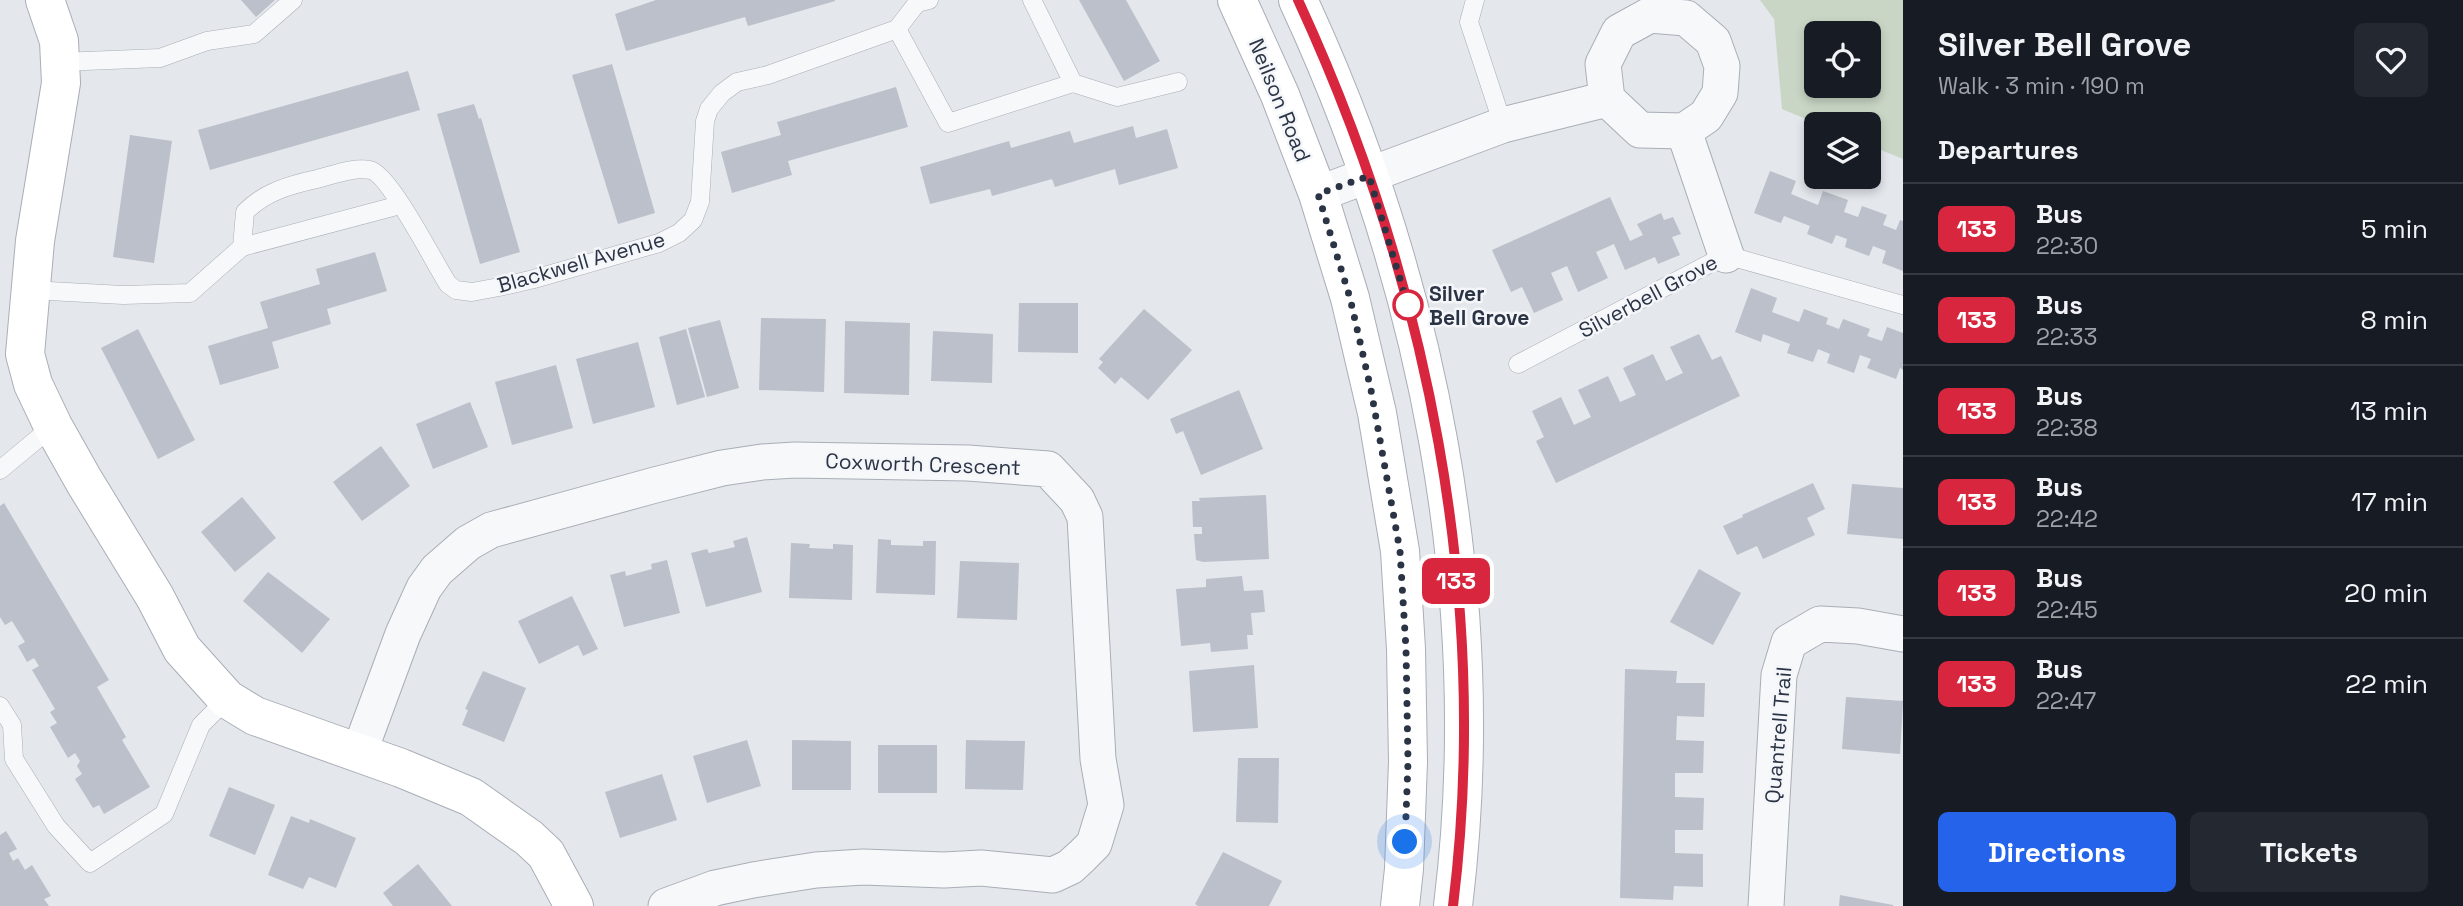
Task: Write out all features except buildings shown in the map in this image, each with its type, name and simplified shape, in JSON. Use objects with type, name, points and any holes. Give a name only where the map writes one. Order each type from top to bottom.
[{"type":"main road","points":[[45,0],[59,41],[61,83],[35,241],[25,354],[33,384],[53,426],[155,597],[182,649],[227,699],[255,716],[471,797],[530,838],[546,854],[574,906]]},
{"type":"main road","name":"Neilson Road","points":[[1237,0],[1280,95],[1318,194],[1350,298],[1377,413],[1400,551],[1406,649],[1408,762],[1400,906]]},
{"type":"main road","points":[[1298,0],[1331,70],[1369,176],[1404,286],[1432,402],[1453,544],[1462,648],[1465,766],[1453,906]]},
{"type":"street","points":[[1647,8],[1686,18],[1713,41],[1722,66],[1720,93],[1706,116],[1684,131],[1640,130],[1607,99],[1603,64],[1619,32],[1647,8]]},
{"type":"street","points":[[1318,194],[1503,125],[1607,99]]},
{"type":"street","points":[[1684,131],[1726,255]]},
{"type":"street","name":"Coxworth Crescent","points":[[359,753],[403,634],[424,588],[437,570],[468,542],[491,530],[722,468],[762,462],[795,460],[968,463],[1048,469],[1077,500],[1085,517],[1098,759],[1106,804],[1094,844],[1070,867],[1052,875],[1010,873],[981,868],[944,870],[863,867],[816,870],[715,888],[666,906]]},
{"type":"street","name":"Quantrell Trail","points":[[1766,906],[1779,675],[1789,642],[1819,625],[1858,626],[1903,634]]},
{"type":"lane","points":[[60,62],[160,58],[207,41],[254,34],[293,0]]},
{"type":"lane","points":[[929,0],[916,3],[897,29],[948,123],[1073,83],[1117,97],[1178,82]]},
{"type":"lane","points":[[1032,0],[1073,83]]},
{"type":"lane","points":[[1475,0],[1469,22],[1503,125]]},
{"type":"lane","name":"Blackwell Avenue","points":[[242,247],[245,212],[257,200],[280,188],[354,170],[372,170],[386,181],[412,220],[448,284],[456,290],[472,292],[534,279],[659,243],[679,233],[693,220],[702,188],[705,121],[709,109],[722,93],[737,82],[768,75],[897,29]]},
{"type":"lane","points":[[30,290],[123,295],[190,293],[242,247],[400,205]]},
{"type":"lane","name":"Silverbell Grove","points":[[1518,364],[1726,255],[1903,305]]},
{"type":"lane","points":[[0,470],[53,426]]},
{"type":"lane","points":[[0,706],[12,725],[7,763],[56,826],[90,863],[164,814],[201,725],[227,699]]},
{"type":"green space","points":[[1760,0],[1903,0],[1903,159],[1881,150],[1881,112],[1804,112],[1804,118],[1782,109],[1774,19]]},
{"type":"bus line","name":"133","points":[[1298,0],[1331,70],[1369,176],[1404,286],[1432,402],[1453,544],[1462,648],[1465,766],[1453,906]]},
{"type":"place","name":"Silver Bell Grove","points":[[1408,305]]},
{"type":"route","points":[[1405,842],[1408,762],[1406,649],[1400,551],[1377,413],[1350,298],[1318,194],[1369,176],[1409,309],[1408,305]]}]
